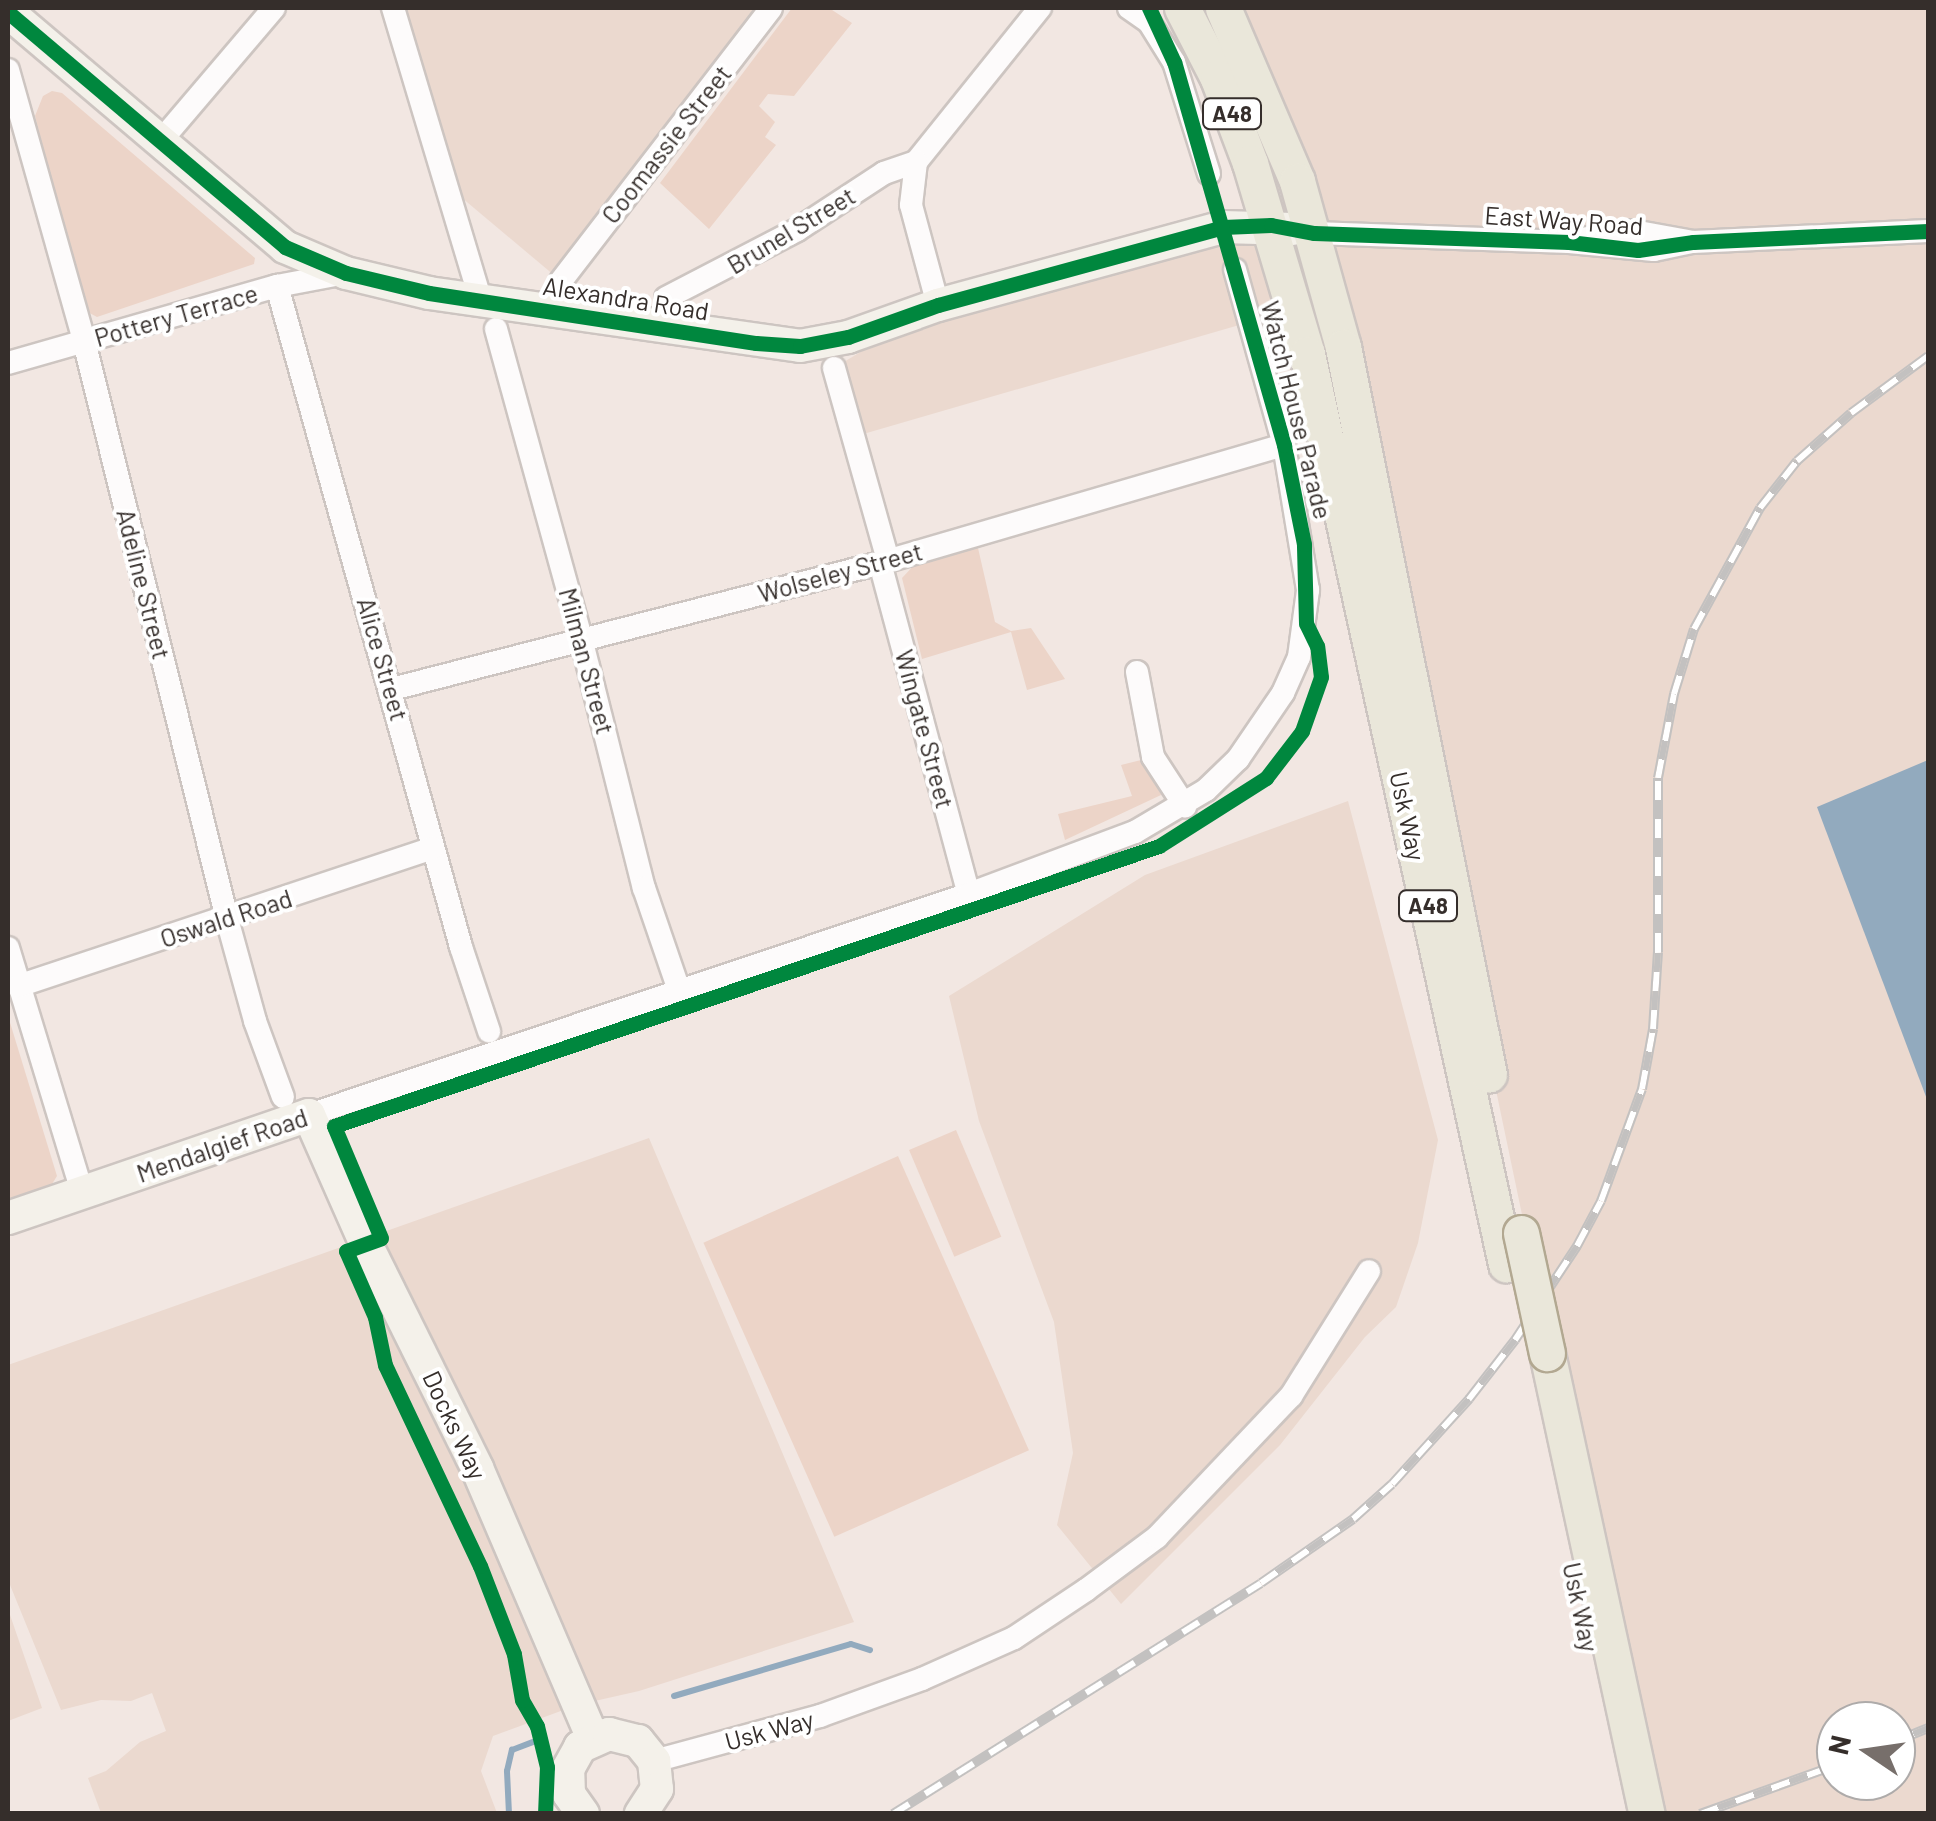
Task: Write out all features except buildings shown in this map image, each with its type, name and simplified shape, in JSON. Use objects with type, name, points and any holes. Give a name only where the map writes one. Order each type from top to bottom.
[{"type":"main road","name":"Usk Way","points":[[1182,8],[1218,78],[1270,224],[1306,354],[1513,1248],[1634,1801]]},
{"type":"main road","name":"Usk Way","points":[[1222,8],[1278,132],[1314,232],[1351,386],[1513,1248]]},
{"type":"street","points":[[160,143],[274,8]]},
{"type":"street","name":"Milman Street","points":[[393,8],[488,315],[582,638],[644,888],[680,993]]},
{"type":"street","name":"Coomassie Street","points":[[561,281],[771,8]]},
{"type":"street","name":"Brunel Street","points":[[666,298],[797,230],[884,173],[916,162],[1040,8]]},
{"type":"street","points":[[1129,8],[1149,22],[1174,62],[1209,174]]},
{"type":"street","name":"Alexandra Road","points":[[8,12],[285,246],[346,273],[488,315],[800,346],[848,337],[938,304],[1223,226],[1270,224],[1314,232]]},
{"type":"street","name":"Adeline Street","points":[[8,70],[84,341],[255,1021],[296,1106]]},
{"type":"street","points":[[916,162],[911,206],[938,304]]},
{"type":"street","name":"East Way Road","points":[[1314,232],[1569,242],[1638,250],[1693,242],[1928,230]]},
{"type":"street","name":"Watch House Parade","points":[[1236,270],[1284,446],[1304,544],[1306,623]]},
{"type":"street","name":"Pottery Terrace","points":[[8,363],[277,286],[346,273]]},
{"type":"street","name":"Alice Street","points":[[277,286],[392,689],[433,848],[489,1032]]},
{"type":"street","name":"Wingate Street","points":[[834,368],[970,894]]},
{"type":"street","name":"Wolseley Street","points":[[392,689],[884,562],[1284,446]]},
{"type":"street","name":"Mendalgief Road","points":[[8,1218],[296,1106],[680,993],[970,894],[1134,832],[1185,806],[1238,759],[1264,724],[1299,658],[1306,623]]},
{"type":"street","points":[[1137,672],[1153,758],[1185,806]]},
{"type":"street","name":"Oswald Road","points":[[18,986],[433,848]]},
{"type":"street","points":[[8,948],[82,1192]]},
{"type":"street","name":"Docks Way","points":[[296,1106],[446,1402],[593,1738]]},
{"type":"street","name":"Usk Way","points":[[654,1761],[820,1716],[922,1679],[1014,1638],[1086,1590],[1157,1537],[1291,1396],[1369,1271]]},
{"type":"street","points":[[583,1814],[560,1799],[574,1754],[593,1738],[609,1734],[631,1738],[654,1761],[657,1789],[641,1814]]},
{"type":"shaded area","points":[[393,8],[772,8],[561,281],[449,187]]},
{"type":"shaded area","points":[[792,8],[829,8],[852,23],[794,96],[768,94],[759,106],[775,122],[765,137],[776,145],[709,229],[660,183]]},
{"type":"shaded area","points":[[1244,8],[1928,8],[1928,1813],[1731,1814],[1729,1806],[1698,1813],[1647,1813],[1296,133]]},
{"type":"shaded area","points":[[52,91],[62,93],[255,258],[254,264],[97,317],[84,310],[35,116],[43,96]]},
{"type":"shaded area","points":[[1271,225],[1294,309],[853,437],[834,368],[938,305]]},
{"type":"shaded area","points":[[978,548],[995,622],[1011,631],[1031,628],[1065,679],[1027,690],[1011,632],[922,659],[902,578],[918,561]]},
{"type":"shaded area","points":[[1153,757],[1161,795],[1065,840],[1058,814],[1132,796],[1121,765]]},
{"type":"shaded area","points":[[1348,801],[1438,1140],[1418,1243],[1396,1307],[1365,1337],[1280,1445],[1121,1604],[1057,1525],[1073,1453],[1054,1322],[979,1121],[949,996],[1145,875]]},
{"type":"shaded area","points":[[8,1016],[57,1176],[47,1192],[8,1205]]},
{"type":"shaded area","points":[[956,1130],[1001,1237],[954,1257],[909,1150]]},
{"type":"shaded area","points":[[649,1138],[854,1622],[639,1691],[577,1705],[493,1736],[481,1771],[497,1813],[101,1813],[88,1778],[106,1771],[140,1742],[166,1731],[152,1693],[131,1701],[101,1700],[61,1710],[8,1580],[8,1365]]},
{"type":"shaded area","points":[[898,1156],[1029,1450],[834,1537],[703,1243]]},
{"type":"shaded area","points":[[8,1609],[42,1708],[8,1721]]},
{"type":"water","points":[[1928,760],[1928,1102],[1817,807]]},
{"type":"waterway","points":[[674,1696],[851,1644],[870,1650]]},
{"type":"waterway","points":[[509,1814],[507,1771],[512,1750],[533,1742]]},
{"type":"railway","points":[[893,1814],[1261,1583],[1353,1519],[1392,1484],[1469,1399],[1515,1340],[1577,1246],[1601,1201],[1642,1089],[1653,1029],[1658,952],[1658,778],[1674,694],[1694,629],[1760,508],[1797,461],[1851,413],[1928,356]]},
{"type":"railway","points":[[1916,1733],[1928,1728]]},
{"type":"railway","points":[[1700,1814],[1816,1772]]},
{"type":"cycle path","points":[[545,1814],[547,1767],[537,1726],[522,1700],[514,1654],[480,1566],[385,1365],[375,1317],[346,1251],[381,1238],[334,1126],[1159,846],[1266,778],[1302,731],[1321,677],[1317,646],[1306,623],[1304,544],[1284,445],[1174,62],[1149,8]]},
{"type":"cycle path","points":[[8,12],[285,247],[346,273],[429,293],[756,343],[800,346],[848,337],[938,305],[1223,227],[1271,225],[1314,233],[1569,242],[1638,250],[1693,242],[1928,231]]}]
